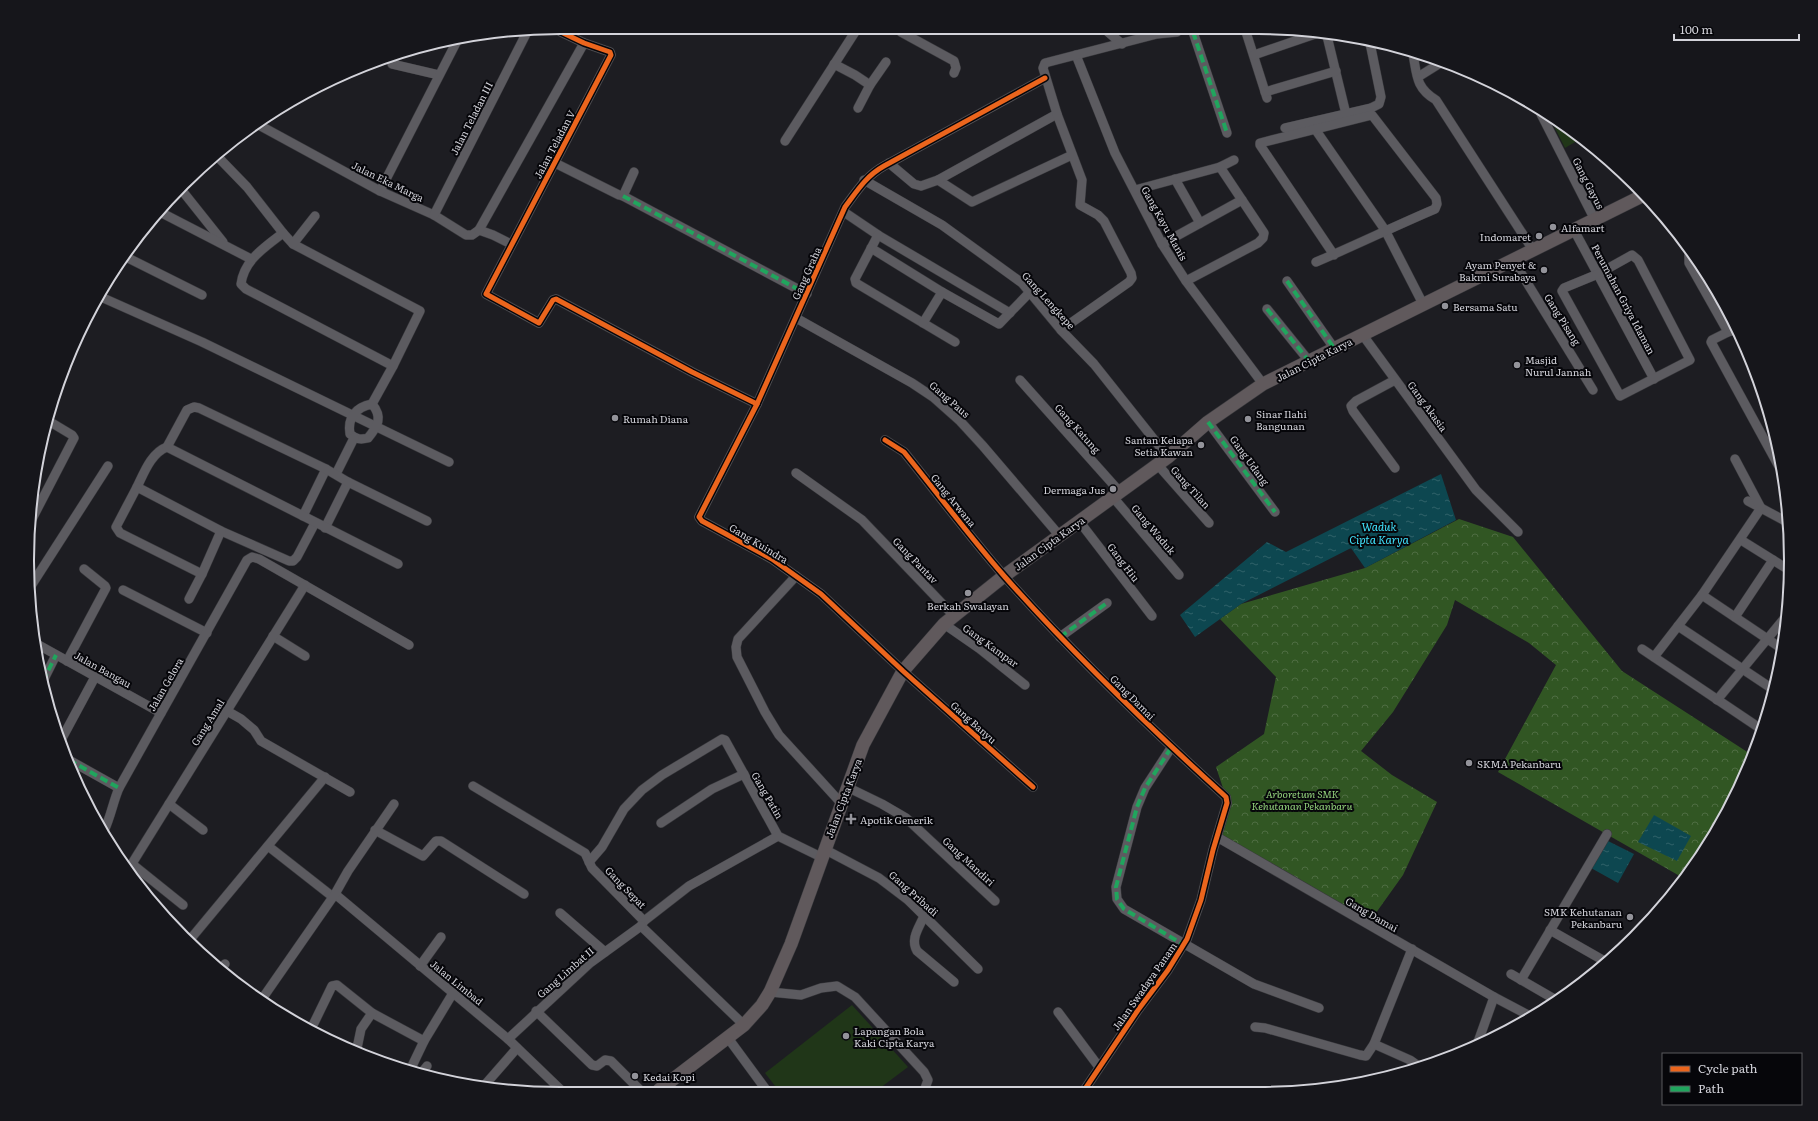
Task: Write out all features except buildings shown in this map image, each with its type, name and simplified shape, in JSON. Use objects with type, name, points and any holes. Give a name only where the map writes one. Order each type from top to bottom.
[{"type":"main road","name":"Jalan Cipta Karya","points":[[663,1087],[744,1025],[762,1005],[770,992],[791,944],[822,853],[863,745],[903,671],[944,624],[1004,576],[1116,493],[1168,457],[1208,422],[1263,384],[1639,198]]},
{"type":"street","name":"Jalan Teladan V","points":[[565,34],[584,43],[610,52],[611,55],[486,294],[539,323],[553,300],[556,299],[692,372],[757,404]]},
{"type":"street","points":[[785,141],[854,34]]},
{"type":"street","points":[[905,34],[954,61],[956,68],[954,73]]},
{"type":"street","points":[[1110,34],[1122,44]]},
{"type":"street","points":[[1061,330],[1130,282],[1132,278],[1131,273],[1104,221],[1098,215],[1080,205],[1082,180],[1057,114],[1043,68],[1045,63],[1122,44],[1153,34]]},
{"type":"street","points":[[1194,34],[1227,133]]},
{"type":"street","points":[[1247,34],[1266,95],[1336,71]]},
{"type":"street","name":"Jalan Teladan III","points":[[434,215],[525,35]]},
{"type":"street","points":[[1254,54],[1307,37]]},
{"type":"street","points":[[1328,39],[1346,114]]},
{"type":"street","points":[[479,230],[584,43]]},
{"type":"street","points":[[380,191],[455,45]]},
{"type":"street","points":[[1285,128],[1371,108],[1379,104],[1381,102],[1381,97],[1371,47]]},
{"type":"street","name":"Gang Kayu Manis","points":[[1076,55],[1115,152],[1162,244],[1186,281],[1263,384]]},
{"type":"street","points":[[1414,58],[1423,91],[1436,100],[1533,250]]},
{"type":"street","points":[[858,108],[870,85],[886,62]]},
{"type":"street","points":[[392,64],[438,75]]},
{"type":"street","points":[[834,64],[870,85]]},
{"type":"street","points":[[1418,77],[1436,66]]},
{"type":"street","name":"Gang Graha","points":[[757,404],[844,212],[864,180],[873,172],[1045,78]]},
{"type":"street","points":[[890,163],[914,184],[921,186],[938,180],[1057,114]]},
{"type":"street","points":[[1316,262],[1334,255],[1385,230],[1435,209],[1437,204],[1436,198],[1372,115],[1260,143],[1334,255]]},
{"type":"street","name":"Gang Gayus","points":[[1544,119],[1595,220]]},
{"type":"street","name":"Jalan Eka Marga","points":[[262,127],[380,191],[434,215],[466,234],[472,235],[479,230],[511,244]]},
{"type":"street","points":[[1315,129],[1385,230],[1423,304]]},
{"type":"street","points":[[938,180],[972,202],[1072,155]]},
{"type":"street","points":[[220,159],[247,188],[293,244],[420,311],[393,366],[372,404]]},
{"type":"street","points":[[1135,190],[1220,167],[1234,160]]},
{"type":"street","points":[[555,163],[623,196],[806,294]]},
{"type":"street","points":[[1186,281],[1258,243],[1264,238],[1264,233],[1220,167]]},
{"type":"street","points":[[623,196],[634,172]]},
{"type":"street","points":[[1176,179],[1200,223]]},
{"type":"street","name":"Gang Lengkepe","points":[[864,180],[942,225],[1022,283],[1061,330],[1094,364],[1168,457]]},
{"type":"street","points":[[184,193],[225,244]]},
{"type":"street","points":[[1162,244],[1242,200]]},
{"type":"street","points":[[844,212],[878,235],[1010,314]]},
{"type":"street","points":[[164,214],[225,244],[251,259]]},
{"type":"street","points":[[293,244],[315,216]]},
{"type":"street","name":"Perumahan Griya Idaman","points":[[1574,230],[1654,379]]},
{"type":"street","points":[[283,233],[251,259],[242,275],[241,284],[246,289],[393,366]]},
{"type":"street","points":[[878,235],[855,279],[856,283],[955,342]]},
{"type":"street","points":[[871,248],[942,292],[999,324],[1029,293]]},
{"type":"street","points":[[1629,256],[1635,257],[1690,360],[1620,396],[1562,294],[1564,288],[1598,274],[1629,256]]},
{"type":"street","points":[[130,259],[202,295]]},
{"type":"street","name":"Gang Pisang","points":[[1513,260],[1593,390]]},
{"type":"street","points":[[1689,260],[1689,263],[1729,327]]},
{"type":"street","points":[[1287,281],[1334,348]]},
{"type":"street","points":[[924,323],[942,292]]},
{"type":"street","points":[[104,298],[202,342],[449,462]]},
{"type":"street","points":[[1267,309],[1309,361]]},
{"type":"street","name":"Gang Paus","points":[[796,318],[899,375],[933,397],[960,421],[983,446],[1059,535]]},
{"type":"street","points":[[1731,331],[1712,340],[1711,342],[1774,457]]},
{"type":"street","name":"Gang Akasia","points":[[1362,334],[1476,490],[1518,532]]},
{"type":"street","name":"Gang Katung","points":[[1020,380],[1116,493]]},
{"type":"street","points":[[1395,468],[1353,411],[1351,406],[1356,401],[1396,380]]},
{"type":"street","points":[[372,404],[378,410],[379,415],[376,427],[368,438],[361,440],[354,438],[350,434],[349,426],[352,414],[364,405],[372,404]]},
{"type":"street","name":"Gang Kuindra","points":[[757,404],[699,517],[702,521],[772,559],[821,594],[903,671]]},
{"type":"street","points":[[202,574],[120,533],[116,527],[151,460],[159,450],[167,447],[187,410],[194,407],[200,408],[326,469],[348,482],[427,521]]},
{"type":"street","name":"Gang Udang","points":[[1208,422],[1274,512]]},
{"type":"street","points":[[37,510],[74,438],[72,435],[52,423]]},
{"type":"street","points":[[336,474],[354,438]]},
{"type":"street","name":"Gang Arwana","points":[[885,440],[904,452],[1004,576]]},
{"type":"street","points":[[167,447],[398,564]]},
{"type":"street","points":[[1735,459],[1761,508]]},
{"type":"street","name":"Gang Tilan","points":[[1157,464],[1209,523]]},
{"type":"street","points":[[35,581],[108,466]]},
{"type":"street","points":[[303,516],[326,469]]},
{"type":"street","name":"Gang Pantav","points":[[796,473],[862,520],[954,616]]},
{"type":"street","points":[[325,528],[348,482]]},
{"type":"street","points":[[137,487],[221,531],[289,562],[296,557],[315,523]]},
{"type":"street","name":"Gang Waduk","points":[[1116,493],[1179,576]]},
{"type":"street","points":[[1748,501],[1782,519]]},
{"type":"street","points":[[1654,657],[1702,595],[1741,540],[1761,508]]},
{"type":"street","name":"Gang Hiu","points":[[1079,521],[1152,616]]},
{"type":"street","points":[[189,599],[221,531]]},
{"type":"street","points":[[1741,540],[1784,567]]},
{"type":"street","name":"Jalan Gelora","points":[[106,826],[110,818],[114,799],[119,788],[247,560],[252,558],[259,559],[305,585]]},
{"type":"street","points":[[1735,617],[1773,560]]},
{"type":"street","points":[[67,661],[106,588],[84,569]]},
{"type":"street","points":[[796,576],[738,639],[736,647],[737,657],[765,712],[779,735],[841,803]]},
{"type":"street","name":"Gang Damai","points":[[1004,576],[1060,637],[1171,748],[1226,797],[1227,803],[1217,837],[1494,997],[1525,1013]]},
{"type":"street","points":[[305,585],[409,645]]},
{"type":"street","name":"Gang Amal","points":[[131,865],[305,585]]},
{"type":"street","points":[[123,590],[207,633]]},
{"type":"street","points":[[1702,595],[1777,645]]},
{"type":"street","points":[[1060,637],[1107,603]]},
{"type":"street","points":[[1717,700],[1780,623]]},
{"type":"street","name":"Gang Kampar","points":[[944,624],[980,648],[1025,685]]},
{"type":"street","points":[[1678,626],[1769,686]]},
{"type":"street","points":[[273,636],[305,656]]},
{"type":"street","name":"Jalan Bangau","points":[[42,647],[161,713]]},
{"type":"street","points":[[1642,649],[1757,726]]},
{"type":"street","points":[[47,674],[56,655]]},
{"type":"street","name":"Gang Banyu","points":[[903,671],[1033,787]]},
{"type":"street","points":[[64,735],[95,677]]},
{"type":"street","points":[[227,711],[241,719],[254,730],[261,741],[350,792]]},
{"type":"street","name":"Gang Patin","points":[[589,862],[602,847],[624,809],[642,790],[662,775],[722,739],[725,740],[778,836]]},
{"type":"street","points":[[1171,748],[1145,788],[1137,807],[1116,887],[1117,899],[1124,909],[1254,984],[1319,1008]]},
{"type":"street","points":[[74,763],[119,788]]},
{"type":"street","points":[[661,822],[712,788],[744,774]]},
{"type":"street","points":[[192,937],[325,777]]},
{"type":"street","name":"Gang Sepat","points":[[473,786],[496,798],[586,853],[592,868],[642,923],[744,1025]]},
{"type":"street","name":"Gang Mandiri","points":[[847,787],[882,804],[906,818],[996,900]]},
{"type":"street","points":[[169,804],[203,830]]},
{"type":"street","points":[[264,995],[334,896],[375,830],[394,804]]},
{"type":"street","points":[[375,830],[423,856],[436,841],[441,840],[524,894]]},
{"type":"street","points":[[1521,980],[1606,834]]},
{"type":"street","points":[[778,836],[822,853]]},
{"type":"street","name":"Gang Limbat II","points":[[508,1039],[536,1011],[590,963],[688,886],[778,836]]},
{"type":"street","name":"Jalan Swadaya Panam","points":[[1086,1087],[1184,945],[1201,900],[1217,837]]},
{"type":"street","name":"Jalan Limbad","points":[[268,846],[334,896],[453,993],[508,1039],[558,1087]]},
{"type":"street","name":"Gang Pribadi","points":[[822,853],[879,878],[908,900],[978,969]]},
{"type":"street","points":[[136,872],[183,906]]},
{"type":"street","points":[[560,913],[605,952]]},
{"type":"street","points":[[924,916],[914,938],[913,945],[917,951],[954,982]]},
{"type":"street","points":[[1550,930],[1601,959]]},
{"type":"street","points":[[420,966],[441,937]]},
{"type":"street","points":[[1255,1027],[1266,1028],[1366,1056],[1374,1044],[1412,949]]},
{"type":"street","points":[[1511,974],[1551,997]]},
{"type":"street","points":[[314,1023],[334,984],[372,1013],[424,1042]]},
{"type":"street","points":[[770,992],[801,995],[822,988],[837,986],[855,996],[924,1072],[928,1080],[925,1087]]},
{"type":"street","points":[[413,1064],[424,1042],[453,993]]},
{"type":"street","points":[[1480,1038],[1494,997]]},
{"type":"street","points":[[536,1011],[592,1065],[597,1066],[605,1060],[611,1061],[637,1087]]},
{"type":"street","points":[[1058,1012],[1099,1067]]},
{"type":"street","points":[[357,1046],[361,1028],[372,1013]]},
{"type":"street","points":[[728,1038],[764,1087]]},
{"type":"street","points":[[1374,1044],[1414,1063]]},
{"type":"street","points":[[488,1081],[517,1048]]},
{"type":"green space","points":[[1554,126],[1576,142],[1565,148]]},
{"type":"green space","name":"Arboretum SMK Kehutanan Pekanbaru","points":[[1459,519],[1513,537],[1622,671],[1748,752],[1730,793],[1713,824],[1679,876],[1498,772],[1556,665],[1529,643],[1455,600],[1447,625],[1393,712],[1361,751],[1392,775],[1437,802],[1403,875],[1368,924],[1217,837],[1226,797],[1216,767],[1264,734],[1276,677],[1220,619],[1241,604],[1365,568]]},
{"type":"green space","name":"Lapangan Bola Kaki Cipta Karya","points":[[852,1005],[908,1067],[881,1087],[776,1087],[765,1073]]},
{"type":"water","name":"Waduk Cipta Karya","points":[[1441,474],[1456,520],[1365,568],[1351,548],[1241,604],[1195,637],[1180,615],[1267,542],[1286,552]]},
{"type":"water","points":[[1654,815],[1691,836],[1677,861],[1638,842]]},
{"type":"water","points":[[1606,840],[1634,854],[1618,883],[1591,868]]},
{"type":"marked path","points":[[1194,34],[1227,133]]},
{"type":"marked path","points":[[623,196],[807,294]]},
{"type":"marked path","points":[[1287,281],[1334,348]]},
{"type":"marked path","points":[[1267,309],[1309,361]]},
{"type":"marked path","points":[[1208,422],[1275,512]]},
{"type":"marked path","points":[[1060,637],[1107,603]]},
{"type":"marked path","points":[[47,674],[56,655]]},
{"type":"marked path","points":[[1171,748],[1145,788],[1137,807],[1116,887],[1117,899],[1124,909],[1184,945]]},
{"type":"marked path","points":[[74,763],[119,788]]},
{"type":"cycle path","points":[[565,34],[584,43],[610,52],[611,55],[486,294],[539,323],[553,300],[556,299],[692,372],[757,404]]},
{"type":"cycle path","points":[[1033,787],[903,671],[821,594],[772,559],[702,521],[699,517],[757,404],[845,207],[858,190],[872,174],[884,166],[1045,78]]},
{"type":"cycle path","points":[[885,440],[904,452],[992,562],[1031,606],[1140,717],[1226,797],[1227,803],[1213,850],[1201,900],[1187,939],[1168,970],[1138,1010],[1086,1087]]},
{"type":"place","name":"Alfamart","points":[[1553,227]]},
{"type":"place","name":"Indomaret","points":[[1539,236]]},
{"type":"place","name":"Ayam Penyet & Bakmi Surabaya","points":[[1544,270]]},
{"type":"place","name":"Bersama Satu","points":[[1445,306]]},
{"type":"place","name":"Masjid Nurul Jannah","points":[[1517,365]]},
{"type":"place","name":"Rumah Diana","points":[[615,418]]},
{"type":"place","name":"Sinar Ilahi Bangunan","points":[[1248,419]]},
{"type":"place","name":"Santan Kelapa Setia Kawan","points":[[1201,445]]},
{"type":"place","name":"Dermaga Jus","points":[[1113,489]]},
{"type":"place","name":"Berkah Swalayan","points":[[968,593]]},
{"type":"place","name":"SKMA Pekanbaru","points":[[1469,763]]},
{"type":"place","name":"Apotik Generik","points":[[851,819]]},
{"type":"place","name":"SMK Kehutanan Pekanbaru","points":[[1630,917]]},
{"type":"place","name":"Lapangan Bola Kaki Cipta Karya","points":[[846,1036]]},
{"type":"place","name":"Kedai Kopi","points":[[635,1076]]}]
